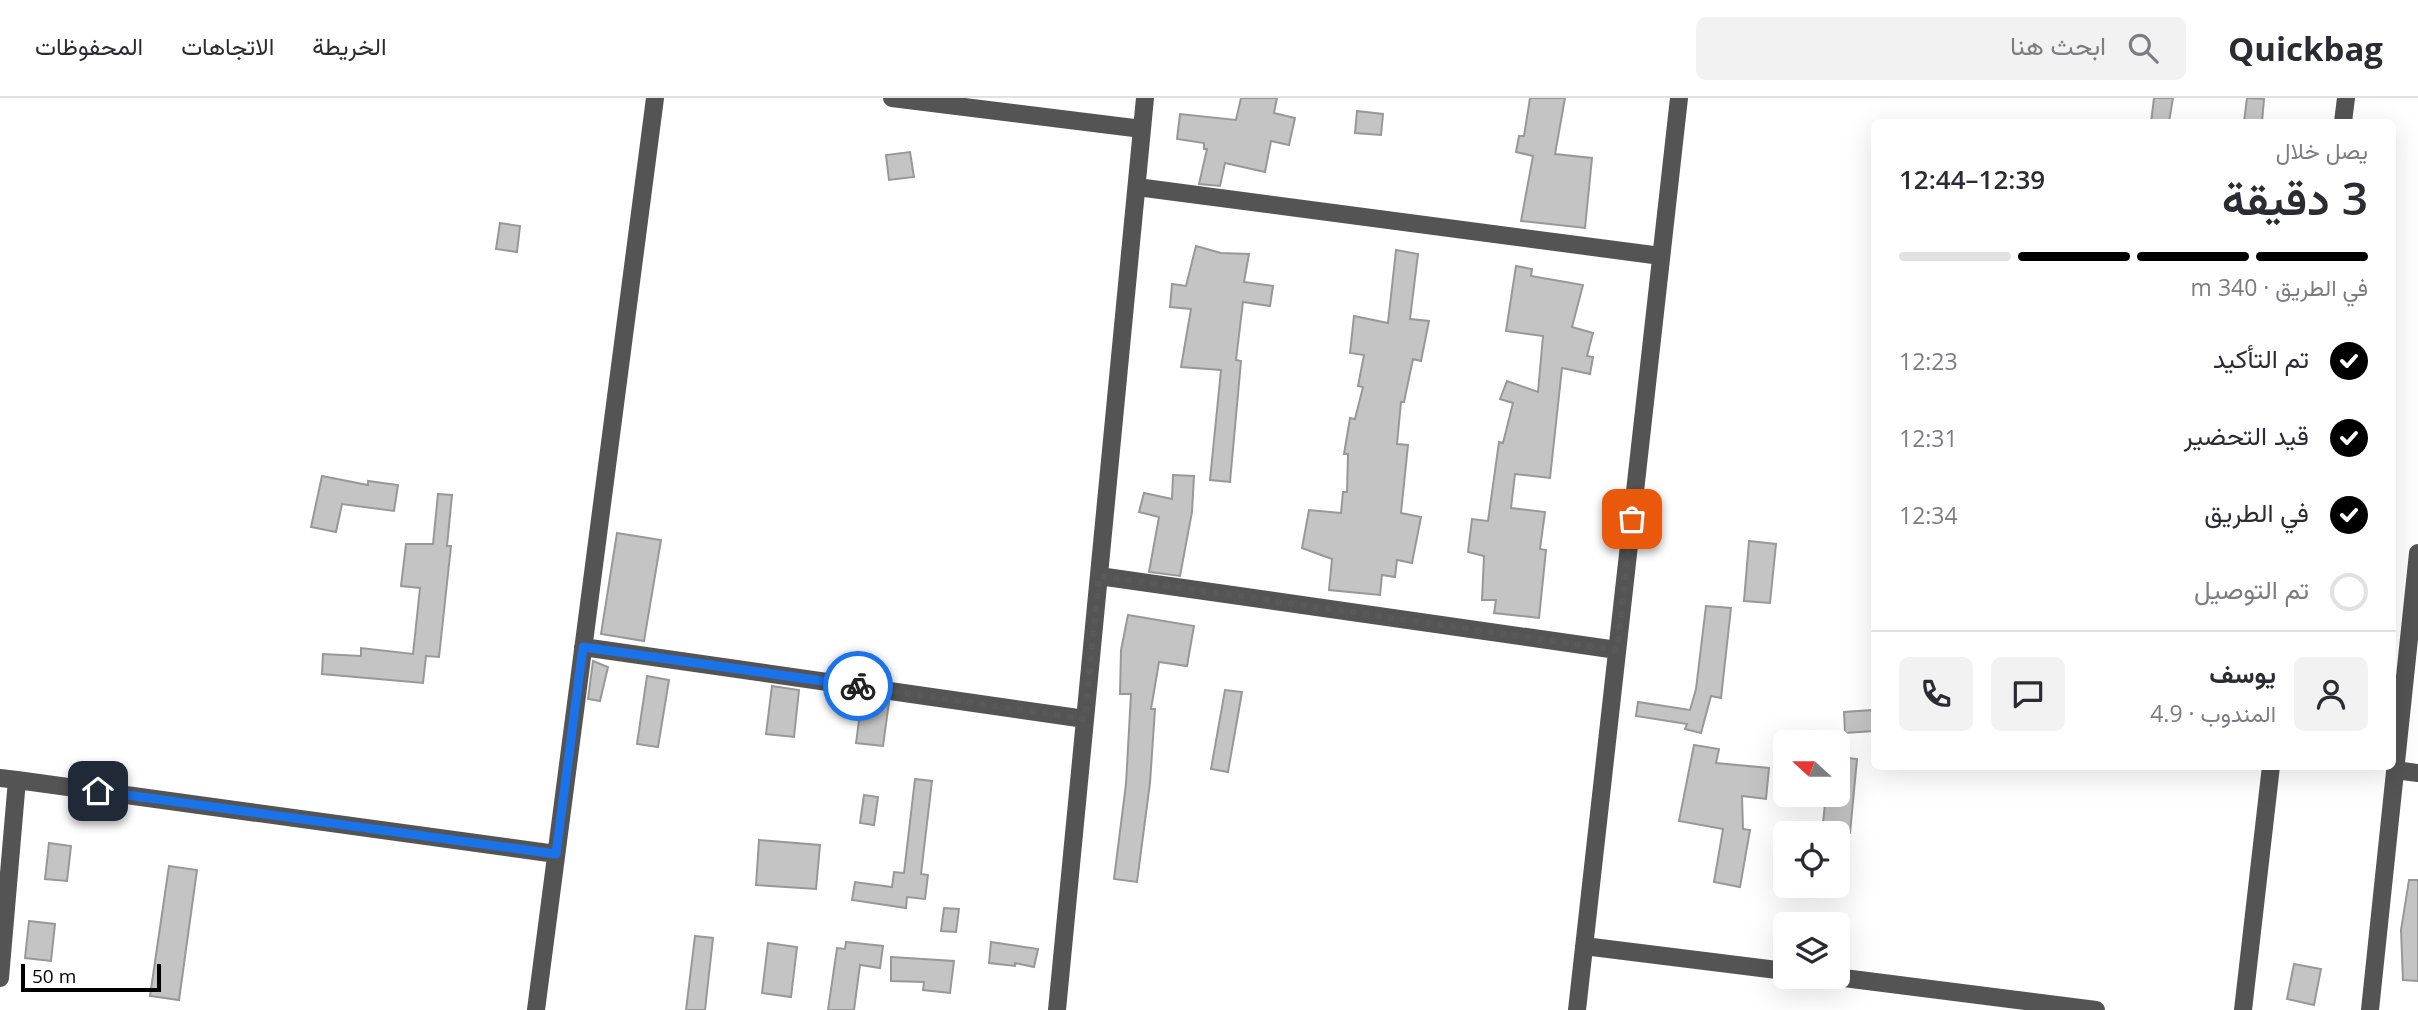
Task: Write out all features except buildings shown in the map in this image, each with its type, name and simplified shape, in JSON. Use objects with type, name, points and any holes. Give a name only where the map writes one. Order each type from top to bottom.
[{"type":"street","points":[[536,1010],[655,98]]},
{"type":"street","points":[[892,98],[995,104],[1142,129]]},
{"type":"street","points":[[1057,1010],[1145,98]]},
{"type":"street","points":[[1577,1010],[1679,98]]},
{"type":"street","points":[[2343,119],[2346,98]]},
{"type":"street","points":[[1137,187],[1661,256]]},
{"type":"street","points":[[2396,761],[2418,553]]},
{"type":"street","points":[[1099,576],[1617,650]]},
{"type":"street","points":[[583,647],[1085,719]]},
{"type":"street","points":[[2244,1010],[2271,770]]},
{"type":"street","points":[[2370,1010],[2395,770],[2418,773]]},
{"type":"street","points":[[0,978],[9,779],[556,854]]},
{"type":"street","points":[[1584,946],[1773,970]]},
{"type":"street","points":[[1850,979],[2096,1010]]},
{"type":"way so far","points":[[858,686],[1085,719],[1099,576],[1617,650],[1632,519]]},
{"type":"route","points":[[98,791],[556,854],[583,647],[858,686]]}]
